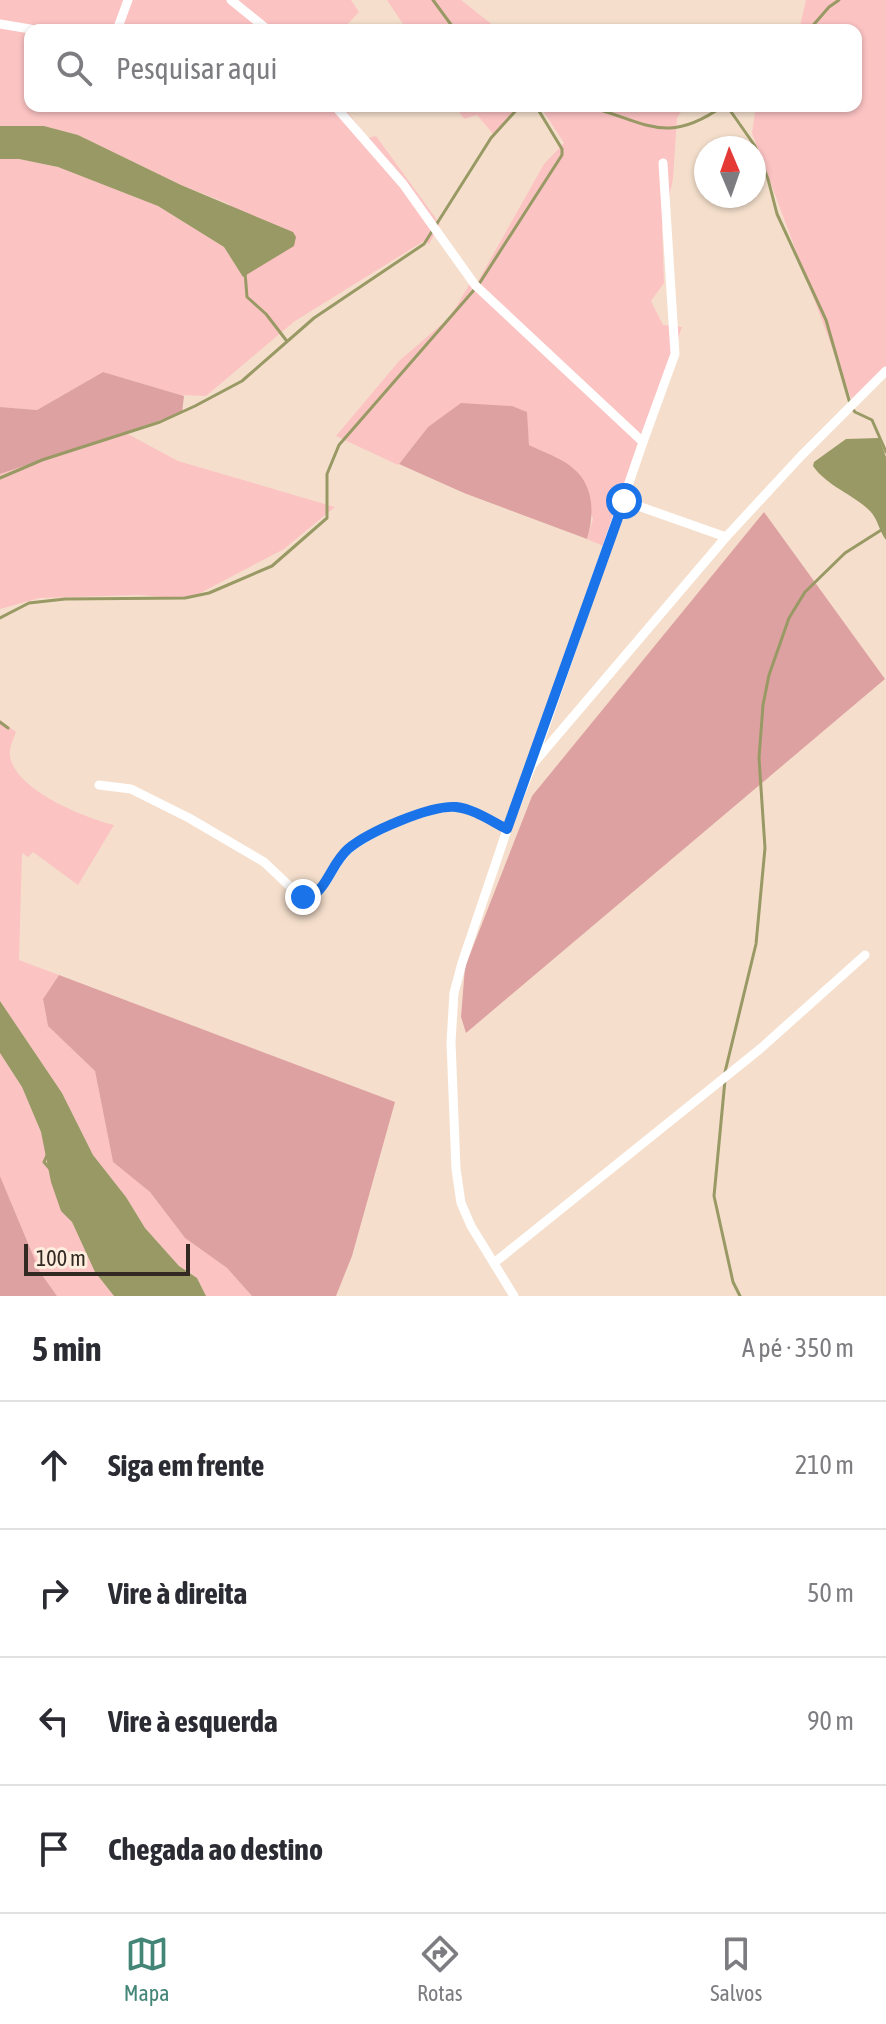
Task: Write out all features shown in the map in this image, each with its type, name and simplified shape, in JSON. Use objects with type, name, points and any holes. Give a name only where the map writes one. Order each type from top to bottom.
[{"type":"street","points":[[119,24],[128,0]]},
{"type":"street","points":[[231,0],[261,24]]},
{"type":"street","points":[[0,24],[24,28]]},
{"type":"street","points":[[340,112],[403,184],[475,285],[643,442]]},
{"type":"street","points":[[514,1296],[471,1226],[458,1189],[451,1028],[454,993],[507,829],[675,354],[663,163]]},
{"type":"street","points":[[532,765],[726,537],[886,371]]},
{"type":"street","points":[[624,501],[726,537]]},
{"type":"street","points":[[99,785],[139,792],[189,818],[264,862],[300,896],[307,898],[321,889],[348,849],[384,829],[427,812],[443,808],[468,809],[507,829]]},
{"type":"street","points":[[494,1263],[760,1049],[865,955]]},
{"type":"shaded area","points":[[0,0],[351,0],[359,12],[348,24],[24,24],[24,112],[348,112],[368,138],[376,136],[440,224],[429,244],[424,241],[295,321],[206,396],[181,395],[103,372],[37,410],[0,407],[0,159],[19,159],[58,167],[158,206],[224,247],[243,277],[229,204],[181,185],[78,135],[44,126],[0,126]]},
{"type":"shaded area","points":[[387,0],[461,0],[491,24],[403,24]]},
{"type":"shaded area","points":[[806,0],[886,0],[886,370],[852,401],[766,171],[766,136],[753,136],[752,133],[755,112],[862,112],[862,24],[800,24]]},
{"type":"shaded area","points":[[459,112],[515,112],[494,135],[477,115],[464,119]]},
{"type":"shaded area","points":[[544,112],[681,112],[677,118],[673,179],[662,228],[664,283],[651,301],[663,325],[682,327],[603,546],[587,539],[593,519],[574,469],[529,445],[526,412],[510,407],[428,427],[398,465],[336,436],[399,361],[450,317],[472,280],[477,283],[544,164],[564,143]]},
{"type":"shaded area","points":[[0,126],[44,126],[78,135],[181,185],[293,232],[296,237],[294,246],[243,277],[224,247],[158,206],[58,167],[19,159],[0,159]]},
{"type":"shaded area","points":[[103,372],[184,396],[182,413],[0,474],[0,407],[37,410]]},
{"type":"shaded area","points":[[461,403],[512,406],[527,412],[529,445],[569,465],[586,484],[592,511],[587,539],[464,493],[399,464],[428,427]]},
{"type":"shaded area","points":[[124,432],[178,461],[335,507],[284,549],[189,599],[138,595],[40,598],[0,609],[0,474]]},
{"type":"shaded area","points":[[879,438],[886,457],[886,540],[870,511],[826,480],[813,466],[814,462],[846,439]]},
{"type":"shaded area","points":[[764,512],[885,679],[466,1033],[461,1017],[465,967],[532,796]]},
{"type":"shaded area","points":[[0,720],[16,732],[10,756],[24,780],[53,801],[114,825],[78,885],[33,852],[28,857],[22,853],[19,960],[59,975],[43,999],[48,1026],[95,1071],[113,1162],[150,1192],[185,1238],[227,1268],[252,1296],[206,1296],[197,1278],[179,1266],[145,1228],[126,1197],[93,1155],[62,1093],[0,1001]]},
{"type":"shaded area","points":[[59,975],[395,1102],[352,1256],[336,1296],[252,1296],[227,1268],[185,1238],[150,1192],[113,1162],[95,1071],[48,1026],[43,999]]},
{"type":"shaded area","points":[[0,1001],[62,1093],[93,1155],[126,1197],[145,1228],[179,1266],[197,1278],[206,1296],[114,1296],[95,1272],[72,1222],[61,1211],[51,1182],[41,1132],[22,1087],[0,1053]]},
{"type":"shaded area","points":[[0,1053],[22,1087],[41,1132],[61,1210],[72,1222],[95,1272],[114,1296],[57,1296],[40,1272],[0,1176]]},
{"type":"shaded area","points":[[0,1176],[40,1272],[57,1296],[0,1296]]},
{"type":"waterway","points":[[433,0],[451,24]]},
{"type":"waterway","points":[[814,24],[839,0]]},
{"type":"waterway","points":[[0,478],[42,460],[160,422],[242,381],[314,318],[424,244],[491,138],[515,112]]},
{"type":"waterway","points":[[479,284],[562,155],[562,149],[540,112]]},
{"type":"waterway","points":[[607,112],[655,127],[670,128],[686,125],[713,112]]},
{"type":"waterway","points":[[731,112],[755,146],[777,214],[826,320],[851,407],[872,420],[886,452]]},
{"type":"waterway","points":[[245,272],[247,297],[266,314],[286,340]]},
{"type":"waterway","points":[[0,618],[29,603],[65,599],[185,598],[209,593],[272,566],[327,518],[327,474],[339,445],[474,290]]},
{"type":"waterway","points":[[725,1072],[756,944],[765,848],[759,758],[769,675],[789,618],[805,592],[845,553],[886,527]]},
{"type":"waterway","points":[[0,722],[8,728]]},
{"type":"waterway","points":[[725,1080],[714,1196],[733,1282],[740,1296]]},
{"type":"waterway","points":[[48,1153],[44,1162],[50,1169]]},
{"type":"route","points":[[303,897],[311,897],[321,889],[338,860],[364,838],[427,812],[456,807],[468,809],[507,829],[624,501]]}]
